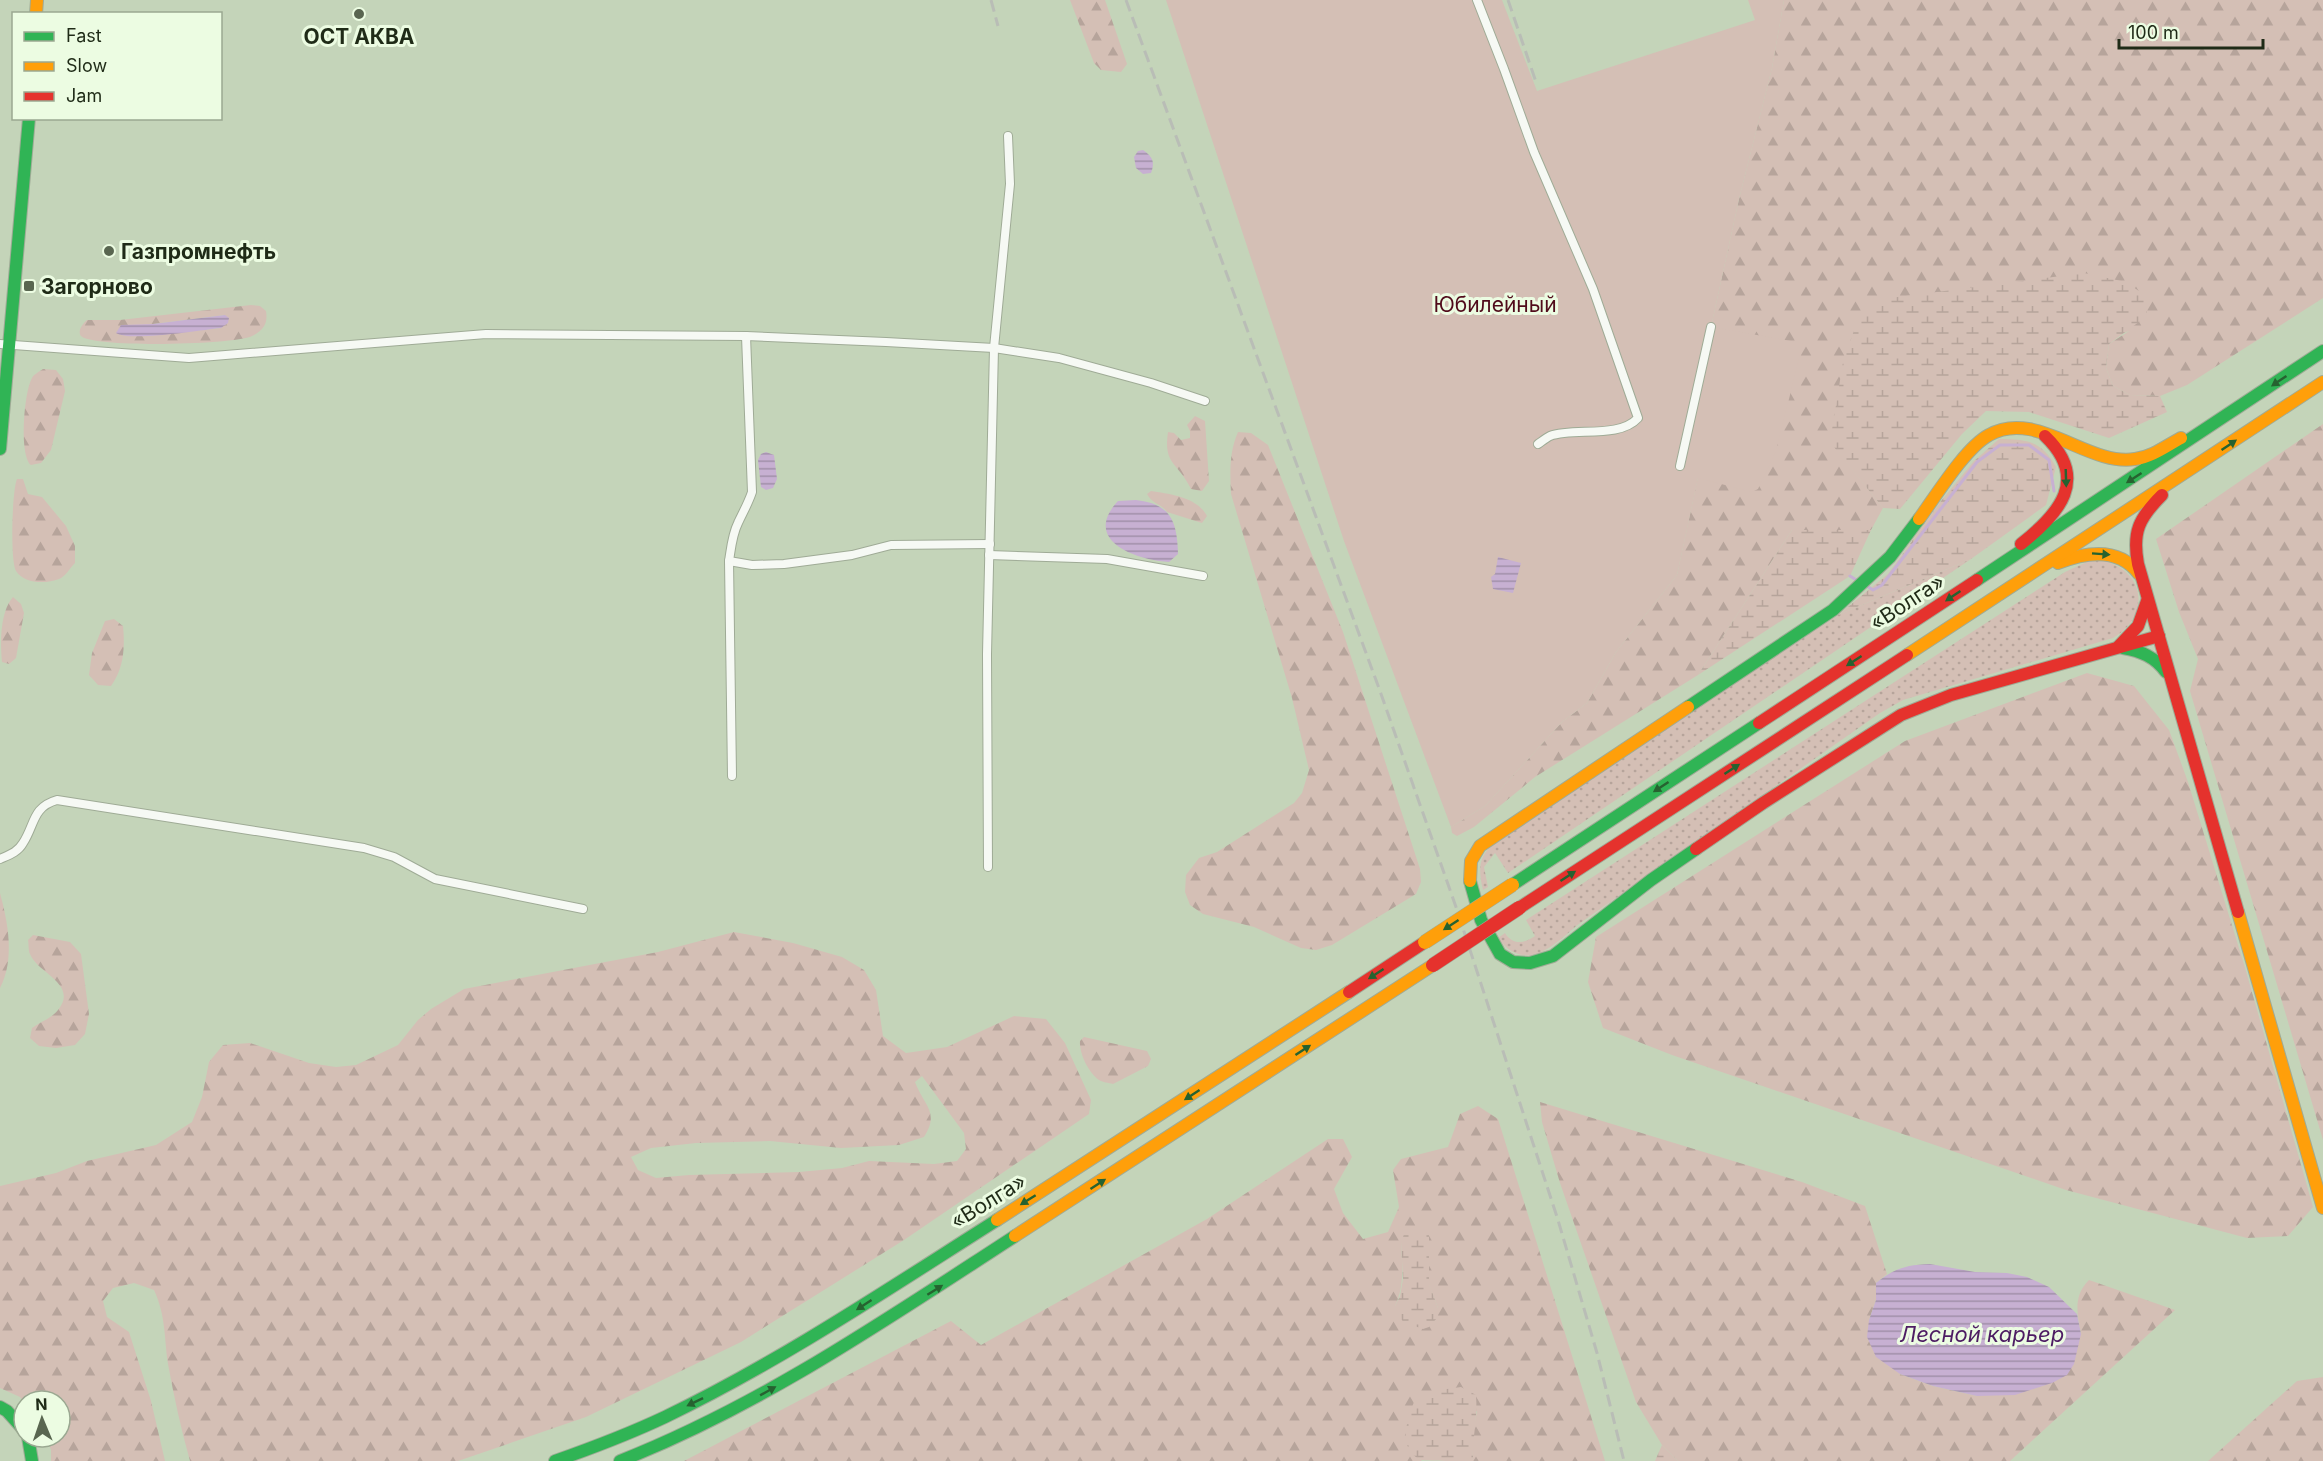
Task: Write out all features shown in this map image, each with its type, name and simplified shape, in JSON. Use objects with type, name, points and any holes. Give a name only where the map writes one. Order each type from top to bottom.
[{"type":"main road","points":[[0,449],[4,345],[23,207],[29,120]]},
{"type":"main road","name":"«Волга»","points":[[555,1461],[618,1438],[720,1390],[819,1333],[1082,1167],[1972,584],[2323,351]]},
{"type":"main road","name":"«Волга»","points":[[620,1461],[694,1430],[763,1395],[847,1345],[2181,477],[2323,382]]},
{"type":"main road","points":[[2158,636],[1952,695],[1901,714],[1762,802],[1652,880],[1553,956],[1534,963],[1515,963],[1500,955],[1490,940],[1469,872],[1472,858],[1480,846],[1839,604],[1890,556],[1985,435],[2010,427],[2036,431],[2107,457],[2119,460],[2139,459],[2235,411]]},
{"type":"main road","points":[[1972,584],[2045,524],[2061,506],[2066,487],[2066,468],[2056,447],[2036,431]]},
{"type":"main road","points":[[2181,477],[2149,508],[2137,526],[2135,546],[2141,577],[2323,1208]]},
{"type":"main road","points":[[2026,577],[2069,558],[2104,554],[2127,561],[2137,569],[2141,577]]},
{"type":"main road","points":[[2113,649],[2123,644],[2133,633],[2145,612],[2147,597]]},
{"type":"main road","points":[[2113,649],[2134,650],[2149,655],[2162,664],[2170,678]]},
{"type":"main road","points":[[0,1407],[12,1417]]},
{"type":"street","points":[[1477,0],[1534,152],[1593,289],[1638,418],[1632,425],[1550,436],[1538,444]]},
{"type":"street","points":[[988,867],[989,555],[994,348],[1010,184],[1008,136]]},
{"type":"street","points":[[1680,466],[1711,327]]},
{"type":"street","points":[[4,345],[189,358],[486,334],[746,336],[994,348],[1059,358],[1205,400]]},
{"type":"street","points":[[732,776],[729,561],[738,523],[748,507],[752,492],[746,336]]},
{"type":"street","points":[[729,561],[752,565],[784,564],[852,555],[891,545],[990,544]]},
{"type":"street","points":[[989,555],[1107,559],[1203,576]]},
{"type":"street","points":[[0,859],[16,852],[24,843],[39,810],[46,803],[57,800],[364,848],[394,857],[435,879],[583,909]]},
{"type":"green space","points":[[1070,0],[1105,0],[1127,64],[1121,72],[1101,70],[1094,63]]},
{"type":"green space","name":"Юбилейный","points":[[1166,0],[1502,0],[1537,91],[1755,20],[1748,0],[1784,0],[1772,68],[1739,199],[1711,327],[1803,343],[1776,451],[1758,489],[1752,492],[1698,478],[1677,575],[1616,652],[1587,703],[1562,722],[1485,806],[1451,827],[1344,541]]},
{"type":"green space","points":[[1784,0],[2323,0],[2323,298],[2187,385],[2160,396],[2130,395],[2113,386],[2106,368],[2109,344],[2129,331],[1830,441],[1883,508],[1871,530],[1792,530],[1698,675],[1535,777],[1474,827],[1457,836],[1452,833],[1451,827],[1485,806],[1562,722],[1587,703],[1616,652],[1677,575],[1698,477],[1711,327],[1739,199],[1772,68]]},
{"type":"green space","points":[[2084,273],[2126,282],[2146,296],[2147,316],[2109,344],[2106,368],[2113,386],[2130,395],[2160,396],[2167,412],[2109,438],[2029,412],[1986,411],[1962,434],[1900,509],[1883,508],[1830,442],[1843,362],[1858,319],[1882,299]]},
{"type":"green space","points":[[251,305],[260,306],[266,311],[266,323],[262,329],[252,336],[240,339],[135,344],[91,340],[80,334],[81,327],[87,320],[120,320]],"holes":[[[225,315],[221,328],[145,336],[153,324]]]},
{"type":"green space","points":[[43,369],[56,370],[63,379],[65,391],[51,450],[41,463],[31,465],[25,449],[25,409],[32,378]]},
{"type":"green space","points":[[1195,416],[1205,421],[1209,481],[1202,491],[1191,489],[1173,463],[1167,443],[1168,432],[1174,433],[1181,440],[1190,438],[1187,425]]},
{"type":"green space","points":[[2323,424],[2323,1140],[2190,691],[2198,659],[2179,612],[2156,539]]},
{"type":"green space","points":[[1238,432],[1251,433],[1268,445],[1343,632],[1420,869],[1421,882],[1416,894],[1332,945],[1316,950],[1301,948],[1254,927],[1203,914],[1190,905],[1185,892],[1186,875],[1199,858],[1217,852],[1294,803],[1302,793],[1309,770],[1292,698],[1231,494],[1230,470]]},
{"type":"green space","points":[[1999,439],[2033,443],[2051,458],[2056,467],[2046,505],[1971,559],[1838,615],[1888,574],[1941,501],[1974,461]]},
{"type":"green space","points":[[17,479],[23,479],[28,494],[42,497],[66,526],[75,546],[75,563],[59,579],[48,582],[30,581],[16,571],[12,525]]},
{"type":"green space","points":[[1151,491],[1174,495],[1190,501],[1203,510],[1207,516],[1202,523],[1167,512],[1149,497],[1147,494]]},
{"type":"green space","points":[[1792,530],[1871,530],[1850,576],[1698,675]]},
{"type":"green space","points":[[1971,559],[1508,873],[1495,853],[1484,867],[1488,887],[1483,890],[1480,866],[1483,858],[1493,845],[1519,826],[1838,615]]},
{"type":"green space","points":[[2101,560],[2116,565],[2127,573],[2138,594],[2138,606],[2134,618],[2113,638],[1903,700],[1880,713],[1576,926],[1548,949],[1528,955],[1518,954],[1498,938],[1505,933],[1511,940],[1518,942],[1531,939],[1535,936],[1526,920],[2065,572],[2089,561]]},
{"type":"green space","points":[[13,597],[21,604],[24,613],[16,658],[9,664],[2,662],[1,637],[3,619]]},
{"type":"green space","points":[[114,619],[123,626],[124,649],[121,665],[111,686],[98,685],[89,675],[92,653],[105,621]]},
{"type":"green space","points":[[2087,673],[2134,686],[2169,730],[2188,782],[2246,971],[2313,1207],[2288,1236],[2247,1238],[2066,1190],[1672,1055],[1603,1028],[1588,982],[1596,937],[1905,741]]},
{"type":"green space","points":[[0,893],[9,953],[5,977],[0,988]]},
{"type":"green space","points":[[734,932],[793,943],[842,957],[864,970],[876,990],[883,1036],[906,1053],[947,1047],[1014,1016],[1046,1019],[1065,1043],[1091,1100],[1089,1114],[904,1240],[741,1342],[586,1417],[458,1461],[190,1461],[170,1376],[163,1318],[154,1290],[134,1283],[113,1288],[103,1301],[107,1317],[129,1332],[151,1401],[165,1461],[51,1461],[51,1449],[72,1449],[72,1389],[12,1389],[12,1393],[0,1388],[0,1186],[56,1173],[87,1161],[156,1145],[192,1122],[202,1097],[209,1062],[223,1045],[250,1043],[309,1063],[336,1067],[356,1065],[398,1045],[418,1020],[431,1009],[464,989],[658,952]],"holes":[[[922,1076],[964,1133],[966,1149],[957,1161],[934,1164],[869,1161],[842,1168],[799,1172],[656,1178],[638,1170],[631,1157],[651,1148],[696,1143],[770,1141],[841,1148],[899,1145],[924,1137],[929,1128],[931,1115],[915,1082]]]},
{"type":"green space","points":[[33,935],[70,942],[81,954],[89,1014],[85,1034],[75,1045],[56,1048],[39,1046],[30,1038],[32,1028],[55,1013],[63,1001],[60,986],[34,961],[30,954],[28,940]]},
{"type":"green space","points":[[1084,1037],[1147,1051],[1151,1059],[1148,1066],[1113,1084],[1102,1081],[1091,1072],[1083,1057],[1080,1041]]},
{"type":"green space","points":[[1540,1102],[1802,1182],[1865,1206],[1887,1274],[1876,1283],[1876,1300],[1869,1320],[1900,1374],[1933,1386],[1977,1396],[2081,1334],[2077,1305],[2080,1292],[2089,1280],[2175,1310],[2010,1461],[1678,1461],[1662,1445],[1636,1402],[1560,1183],[1542,1122]]},
{"type":"green space","points":[[1478,1106],[1498,1119],[1605,1461],[1473,1461],[1472,1437],[1477,1411],[1412,1453],[1422,1461],[684,1461],[951,1321],[981,1345],[1207,1219],[1328,1139],[1343,1139],[1352,1157],[1334,1189],[1343,1213],[1363,1239],[1388,1232],[1399,1207],[1393,1170],[1401,1159],[1448,1147],[1460,1114]],"holes":[[[1401,1242],[1429,1265],[1429,1285],[1438,1308],[1395,1306],[1402,1283]]]},
{"type":"green space","points":[[1407,1227],[1422,1227],[1429,1231],[1429,1284],[1438,1308],[1437,1318],[1429,1327],[1423,1329],[1403,1322],[1395,1306],[1400,1296],[1403,1279],[1401,1242]]},
{"type":"green space","points":[[2323,1377],[2323,1461],[2208,1461],[2297,1381]]},
{"type":"green space","points":[[1461,1387],[1476,1395],[1473,1461],[1421,1460],[1409,1449],[1406,1442],[1407,1425],[1414,1402],[1440,1390]]},
{"type":"green space","points":[[1662,1445],[1678,1461],[1655,1461]]},
{"type":"water","points":[[1143,150],[1152,160],[1151,173],[1143,174],[1136,168],[1134,157],[1138,151]]},
{"type":"water","points":[[225,315],[229,318],[228,323],[221,328],[150,336],[116,333],[121,325],[153,324]]},
{"type":"water","points":[[766,452],[774,455],[777,479],[773,488],[766,490],[761,487],[758,460],[761,454]]},
{"type":"water","points":[[1136,500],[1157,505],[1170,516],[1174,523],[1178,554],[1169,562],[1129,552],[1117,546],[1109,537],[1106,527],[1108,515],[1118,501]]},
{"type":"water","points":[[1498,557],[1521,563],[1513,593],[1493,589],[1491,577],[1495,574]]},
{"type":"water","name":"Лесной карьер","points":[[1930,1264],[1975,1272],[2007,1273],[2027,1277],[2049,1287],[2077,1314],[2081,1334],[2074,1364],[2067,1375],[2052,1383],[2015,1395],[1977,1396],[1933,1386],[1900,1374],[1876,1357],[1867,1337],[1869,1320],[1876,1300],[1876,1283],[1901,1268]]},
{"type":"waterway","points":[[1867,586],[1873,590],[1882,585],[1977,462],[2000,445],[2029,445],[2049,460],[2054,491]]},
{"type":"waterway","points":[[1850,576],[1858,581]]},
{"type":"railway","points":[[991,0],[998,26]]},
{"type":"railway","points":[[1126,0],[1380,691],[1456,907],[1558,1220],[1597,1353],[1624,1461]]},
{"type":"railway","points":[[1508,0],[1536,82]]},
{"type":"traffic: fast","points":[[0,449],[29,120]]},
{"type":"traffic: fast","points":[[1977,580],[2323,351]]},
{"type":"traffic: fast","points":[[1688,707],[1833,610],[1890,557],[1919,519]]},
{"type":"traffic: fast","points":[[2123,648],[2147,656],[2157,662],[2166,672]]},
{"type":"traffic: fast","points":[[1512,885],[1759,723]]},
{"type":"traffic: fast","points":[[1470,881],[1481,920],[1500,954],[1513,962],[1530,963],[1553,956],[1651,880],[1696,849]]},
{"type":"traffic: fast","points":[[555,1461],[651,1423],[708,1395],[834,1323],[997,1220]]},
{"type":"traffic: fast","points":[[620,1461],[672,1439],[774,1387],[871,1329],[1015,1236]]},
{"type":"traffic: fast","points":[[0,1407],[12,1417]]},
{"type":"traffic: fast","points":[[30,1449],[32,1461]]},
{"type":"traffic: slow","points":[[36,12],[37,0]]},
{"type":"traffic: slow","points":[[1907,655],[2323,382]]},
{"type":"traffic: slow","points":[[1919,519],[1970,450],[1989,435],[2007,429],[2025,428],[2099,455],[2117,459],[2147,456],[2181,438]]},
{"type":"traffic: slow","points":[[2058,563],[2080,556],[2102,554],[2122,559],[2139,574]]},
{"type":"traffic: slow","points":[[1470,881],[1471,861],[1480,846],[1688,707]]},
{"type":"traffic: slow","points":[[1425,942],[1512,885]]},
{"type":"traffic: slow","points":[[2238,912],[2323,1208]]},
{"type":"traffic: slow","points":[[1015,1236],[1433,965]]},
{"type":"traffic: slow","points":[[997,1220],[1349,992]]},
{"type":"traffic: jam","points":[[2021,544],[2047,521],[2064,495],[2067,481],[2066,467],[2045,436]]},
{"type":"traffic: jam","points":[[2162,495],[2139,526],[2136,543],[2138,564],[2238,912]]},
{"type":"traffic: jam","points":[[1759,723],[1977,580]]},
{"type":"traffic: jam","points":[[2119,646],[2138,626],[2147,601]]},
{"type":"traffic: jam","points":[[1696,849],[1763,803],[1901,715],[1951,695],[2159,636]]},
{"type":"traffic: jam","points":[[1519,908],[1907,655]]},
{"type":"traffic: jam","points":[[1433,965],[1519,908]]},
{"type":"traffic: jam","points":[[1349,992],[1425,942]]},
{"type":"place","name":"ОСТ АКВА","points":[[359,14]]},
{"type":"place","name":"Газпромнефть","points":[[109,251]]},
{"type":"place","name":"Загорново","points":[[29,286]]}]
